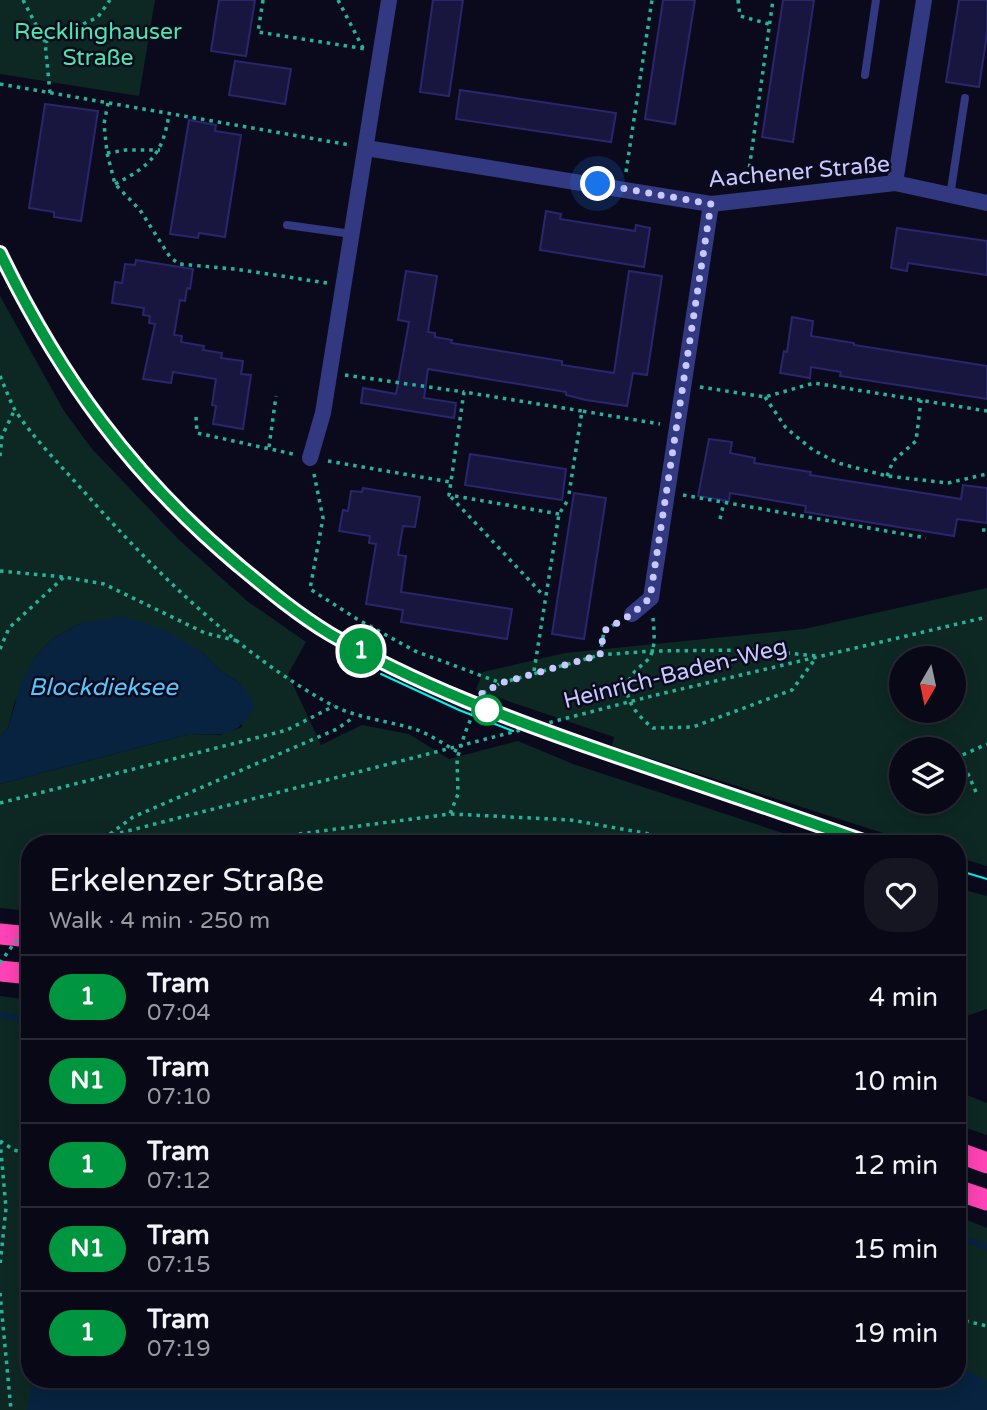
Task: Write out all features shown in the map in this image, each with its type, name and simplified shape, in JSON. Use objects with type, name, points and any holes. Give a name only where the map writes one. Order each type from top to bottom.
[{"type":"highway","points":[[0,934],[21,936]]},
{"type":"highway","points":[[0,971],[21,973]]},
{"type":"highway","points":[[966,1155],[987,1163]]},
{"type":"highway","points":[[966,1193],[987,1200]]},
{"type":"street","points":[[310,458],[323,413],[389,0]]},
{"type":"street","points":[[895,183],[924,0]]},
{"type":"street","name":"Aachener Straße","points":[[366,148],[711,204],[895,183],[987,203]]},
{"type":"street","points":[[632,614],[650,598],[711,204]]},
{"type":"lane","points":[[865,75],[876,0]]},
{"type":"lane","points":[[950,196],[965,98]]},
{"type":"lane","points":[[287,225],[352,234]]},
{"type":"path","points":[[23,0],[45,42],[50,93]]},
{"type":"path","points":[[45,42],[98,17],[110,0]]},
{"type":"path","points":[[263,0],[258,32],[380,52]]},
{"type":"path","points":[[338,0],[363,48]]},
{"type":"path","points":[[624,188],[652,0]]},
{"type":"path","points":[[738,0],[740,16],[769,24]]},
{"type":"path","points":[[745,200],[773,0]]},
{"type":"path","points":[[0,84],[366,148]]},
{"type":"path","points":[[107,103],[104,124],[107,153],[115,184],[140,209],[170,257],[179,264],[235,269],[343,286]]},
{"type":"path","points":[[115,184],[136,173],[160,150],[169,114]]},
{"type":"path","points":[[107,153],[160,150]]},
{"type":"path","points":[[329,372],[676,427]]},
{"type":"path","points":[[0,376],[15,409],[125,538],[174,587],[285,679],[355,716],[414,728],[458,752]]},
{"type":"path","points":[[682,384],[765,397],[814,383],[987,411]]},
{"type":"path","points":[[464,392],[449,495],[544,597]]},
{"type":"path","points":[[270,447],[276,396]]},
{"type":"path","points":[[765,397],[786,428],[813,450],[838,463],[887,476],[948,483],[987,474]]},
{"type":"path","points":[[887,476],[893,461],[916,441],[921,400]]},
{"type":"path","points":[[0,456],[2,436],[15,409]]},
{"type":"path","points":[[534,672],[559,514],[568,497],[582,411]]},
{"type":"path","points":[[196,417],[197,433],[310,458],[450,482]]},
{"type":"path","points":[[310,458],[323,517],[310,589],[415,651],[501,683]]},
{"type":"path","points":[[667,492],[926,538]]},
{"type":"path","points":[[449,495],[559,514]]},
{"type":"path","points":[[720,519],[724,502]]},
{"type":"path","points":[[0,571],[104,584],[205,633],[240,642]]},
{"type":"path","points":[[0,649],[9,628],[64,578]]},
{"type":"path","points":[[650,598],[654,631],[652,651],[649,658],[631,675],[628,695],[636,714],[653,728],[693,727],[792,690],[817,656]]},
{"type":"path","points":[[600,655],[604,631],[632,614]]},
{"type":"path","name":"Heinrich-Baden-Weg","points":[[112,835],[656,695],[987,617]]},
{"type":"path","points":[[450,814],[458,794],[458,752],[481,694],[501,683],[600,655],[652,651],[756,650],[817,656]]},
{"type":"path","points":[[0,803],[287,730],[334,706]]},
{"type":"path","points":[[109,835],[133,817],[337,729],[355,716]]},
{"type":"path","points":[[976,793],[960,756],[987,744]]},
{"type":"path","points":[[291,835],[450,814],[571,820],[655,835]]},
{"type":"path","points":[[0,963],[21,934]]},
{"type":"path","points":[[0,1141],[21,1152]]},
{"type":"path","points":[[0,1141],[6,1208],[0,1265]]},
{"type":"path","points":[[0,1293],[11,1410]]},
{"type":"path","points":[[966,1321],[987,1326]]},
{"type":"green space","name":"Recklinghauser Straße","points":[[0,0],[155,0],[139,96],[0,74]]},
{"type":"green space","points":[[0,296],[64,411],[92,449],[178,539],[247,601],[306,642],[288,674],[321,745],[362,725],[409,734],[449,759],[518,741],[573,764],[789,835],[21,835],[21,910],[0,908],[0,784],[190,734],[220,735],[242,727],[242,685],[221,671],[202,652],[81,623],[52,639],[35,657],[14,704],[8,728],[0,737]]},
{"type":"green space","points":[[987,588],[987,866],[966,860],[966,835],[889,835],[612,746],[614,737],[476,690],[483,672],[565,653],[804,629]]},
{"type":"green space","points":[[966,890],[987,896],[987,1009],[966,1016]]},
{"type":"green space","points":[[0,996],[21,999],[21,1388],[966,1388],[966,1220],[987,1228],[987,1410],[0,1410]]},
{"type":"green space","points":[[966,1095],[987,1103],[987,1135],[966,1128]]},
{"type":"water","name":"Blockdieksee","points":[[123,616],[165,630],[202,652],[221,671],[242,685],[256,706],[249,716],[236,729],[222,734],[190,734],[0,784],[0,737],[8,728],[21,683],[35,657],[52,639],[81,623]]},
{"type":"water","points":[[966,1370],[987,1381],[987,1410],[27,1410],[31,1388],[966,1388]]},
{"type":"building","points":[[219,0],[255,0],[246,56],[211,51]]},
{"type":"building","points":[[433,0],[463,0],[449,96],[420,92]]},
{"type":"building","points":[[663,0],[695,0],[675,124],[645,119]]},
{"type":"building","points":[[783,0],[814,0],[793,142],[762,137]]},
{"type":"building","points":[[959,0],[987,0],[987,34],[979,87],[946,82]]},
{"type":"building","points":[[235,61],[291,69],[285,104],[229,95]]},
{"type":"building","points":[[460,90],[616,113],[611,142],[456,119]]},
{"type":"building","points":[[45,104],[98,111],[81,221],[54,217],[54,212],[29,208]]},
{"type":"building","points":[[189,120],[216,125],[215,131],[241,135],[225,237],[199,233],[198,238],[170,234]]},
{"type":"building","points":[[546,211],[561,214],[560,219],[635,231],[636,225],[650,228],[644,267],[540,250]]},
{"type":"building","points":[[897,228],[987,241],[987,275],[908,263],[907,271],[891,268]]},
{"type":"building","points":[[136,260],[193,269],[185,301],[180,300],[174,335],[182,336],[181,342],[222,353],[221,358],[243,361],[241,374],[251,375],[243,429],[213,424],[216,406],[212,405],[216,379],[173,372],[171,383],[143,379],[155,324],[149,323],[150,316],[143,315],[144,308],[112,303],[115,282],[122,283],[125,264],[135,265]]},
{"type":"building","points":[[406,271],[437,276],[428,332],[435,333],[435,337],[452,340],[451,343],[562,361],[562,365],[614,373],[629,271],[662,276],[647,375],[633,373],[627,406],[586,400],[566,395],[566,392],[428,369],[424,398],[456,403],[454,418],[361,403],[363,388],[396,394],[409,322],[398,320]]},
{"type":"building","points":[[792,317],[813,321],[811,336],[987,366],[987,399],[840,376],[841,372],[811,367],[810,378],[780,373],[784,351],[787,352]]},
{"type":"building","points":[[709,439],[732,442],[730,453],[755,458],[754,463],[811,472],[810,475],[961,499],[963,485],[987,488],[987,523],[957,519],[954,536],[805,512],[806,506],[730,493],[729,501],[698,496]]},
{"type":"building","points":[[470,454],[566,469],[562,500],[465,485]]},
{"type":"building","points":[[363,488],[420,497],[415,527],[403,526],[398,555],[406,556],[401,592],[512,609],[507,639],[401,622],[403,610],[366,604],[376,544],[369,543],[370,536],[339,531],[343,510],[348,511],[351,491],[362,492]]},
{"type":"building","points":[[574,493],[606,498],[584,639],[552,634]]},
{"type":"waterway","points":[[0,1015],[21,1018]]},
{"type":"waterway","points":[[966,1240],[987,1247]]},
{"type":"tram line","points":[[0,253],[24,300],[75,385],[134,462],[203,534],[318,627],[402,672],[514,719],[846,835]]},
{"type":"tram line","name":"1","points":[[0,253],[29,311],[69,378],[114,440],[161,494],[212,544],[266,588],[328,632],[398,671],[476,705],[846,835]]},
{"type":"tram line","points":[[381,674],[459,710],[513,731]]},
{"type":"tram line","points":[[966,873],[987,879]]},
{"type":"route","points":[[487,710],[476,705],[481,694],[501,683],[600,655],[604,631],[632,614],[650,598],[711,204],[598,184]]}]
